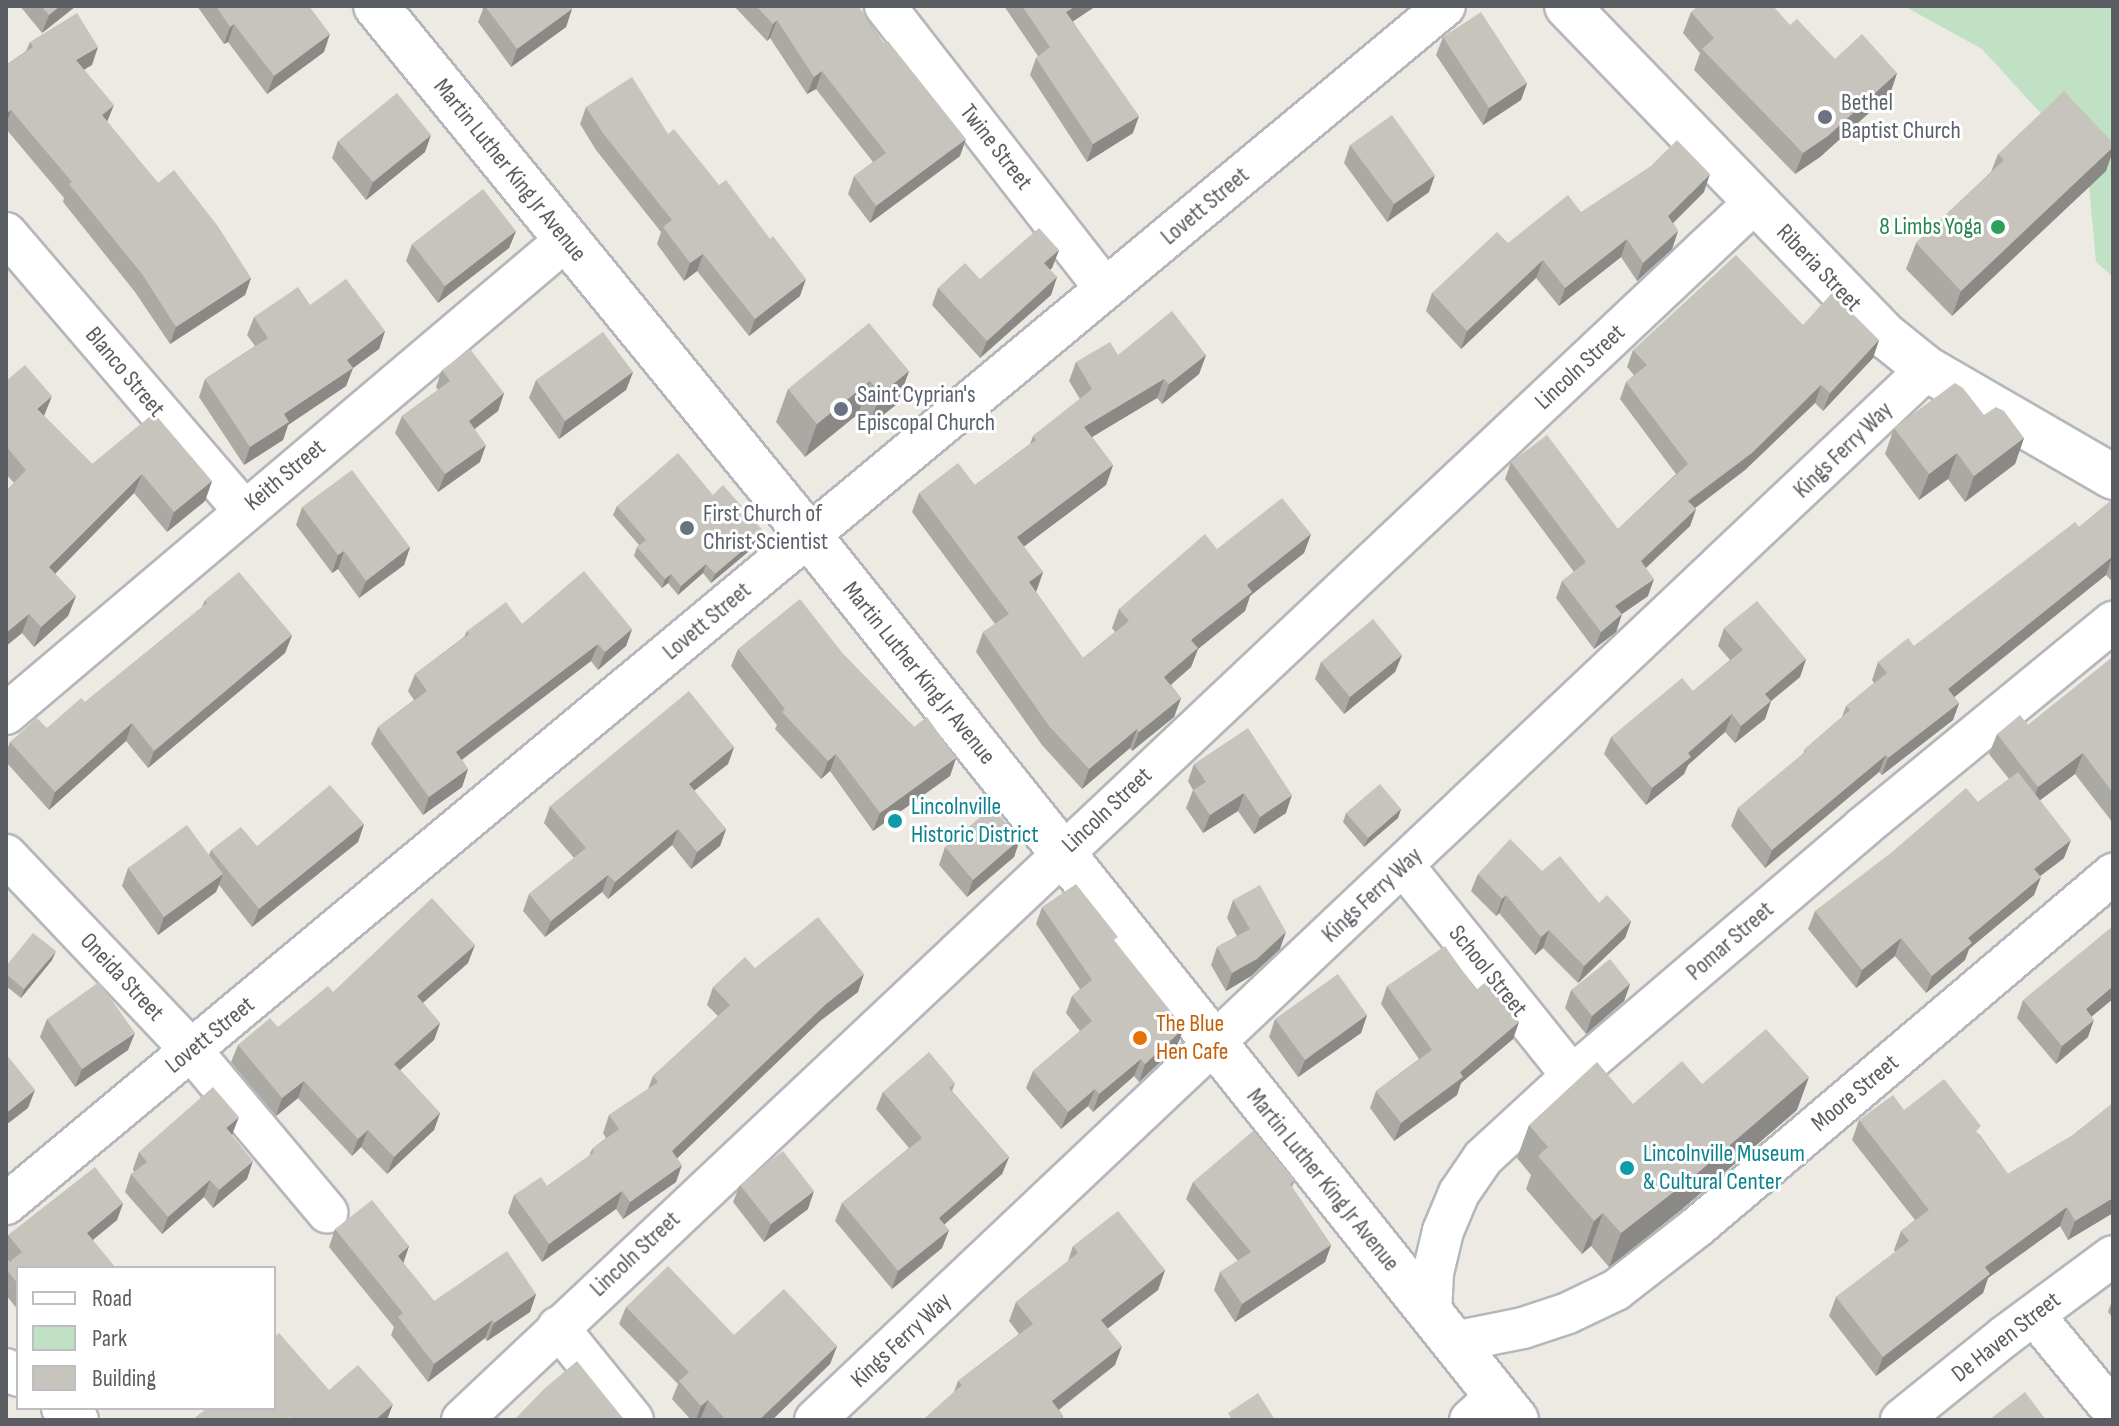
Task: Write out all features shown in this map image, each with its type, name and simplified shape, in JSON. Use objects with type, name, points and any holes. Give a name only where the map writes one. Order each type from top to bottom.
[{"type":"street","name":"Martin Luther King Jr Avenue","points":[[376,6],[809,536],[1442,1329],[1494,1412]]},
{"type":"street","name":"Twine Street","points":[[885,6],[1105,289]]},
{"type":"street","name":"Lovett Street","points":[[6,1204],[1445,6]]},
{"type":"street","name":"Riberia Street","points":[[1567,6],[1887,337],[1927,369],[2113,477]]},
{"type":"street","name":"Lincoln Street","points":[[462,1420],[1755,202]]},
{"type":"street","name":"Blanco Street","points":[[6,233],[243,510]]},
{"type":"street","name":"Keith Street","points":[[6,714],[243,510],[566,240]]},
{"type":"street","name":"Kings Ferry Way","points":[[815,1420],[1927,369]]},
{"type":"street","name":"Pomar Street","points":[[1442,1329],[1433,1273],[1443,1231],[1459,1193],[1483,1158],[1572,1076],[1862,828],[2113,622]]},
{"type":"street","name":"Oneida Street","points":[[6,855],[191,1050],[327,1212]]},
{"type":"street","name":"School Street","points":[[1404,866],[1572,1076]]},
{"type":"street","name":"Moore Street","points":[[1442,1329],[1523,1328],[1568,1313],[1616,1290],[1697,1227],[2113,874]]},
{"type":"street","name":"De Haven Street","points":[[1901,1420],[2113,1256]]},
{"type":"street","points":[[2034,1315],[2113,1411]]},
{"type":"street","points":[[558,1327],[633,1420]]},
{"type":"green space","points":[[1904,6],[2113,6],[2113,277],[2096,262],[2087,164],[1982,49]]},
{"type":"building","points":[[41,6],[60,6],[49,15]]},
{"type":"building","points":[[216,6],[309,6],[330,34],[274,76],[234,24],[230,27]]},
{"type":"building","points":[[485,6],[570,6],[572,9],[517,49]]},
{"type":"building","points":[[756,6],[858,6],[883,44],[888,41],[966,139],[876,206],[854,176],[886,153],[822,71],[814,77],[777,20],[773,24]]},
{"type":"building","points":[[1022,6],[1076,6],[1066,12],[1139,116],[1093,144],[1036,58],[1050,47]]},
{"type":"building","points":[[1698,6],[1773,6],[1790,25],[1797,19],[1835,59],[1862,34],[1897,73],[1828,136],[1803,153],[1702,49],[1714,38],[1691,12]]},
{"type":"building","points":[[1481,12],[1527,83],[1489,108],[1443,37]]},
{"type":"building","points":[[77,13],[98,47],[76,60],[114,105],[102,115],[158,183],[174,170],[217,225],[251,278],[176,327],[142,274],[69,184],[72,182],[11,110],[6,113],[6,65],[33,47],[30,42]]},
{"type":"building","points":[[632,77],[668,134],[674,129],[719,185],[726,180],[770,239],[773,236],[806,279],[755,319],[703,254],[690,263],[663,227],[672,220],[602,132],[586,107]]},
{"type":"building","name":"8 Limbs Yoga","points":[[2064,91],[2113,143],[2113,147],[1961,291],[1916,243],[2004,160],[1998,154]]},
{"type":"building","points":[[397,93],[431,135],[373,182],[338,141]]},
{"type":"building","points":[[1392,115],[1435,175],[1394,204],[1350,145]]},
{"type":"building","points":[[1677,140],[1710,174],[1668,216],[1678,231],[1643,263],[1627,239],[1565,288],[1543,260],[1467,331],[1432,293],[1497,232],[1508,243],[1568,195],[1581,212],[1651,166]]},
{"type":"building","points":[[483,189],[516,231],[445,286],[412,244]]},
{"type":"building","points":[[1039,228],[1059,250],[1044,263],[1057,277],[987,341],[938,288],[965,263],[980,279]]},
{"type":"building","points":[[1736,255],[1803,325],[1832,293],[1879,340],[1830,393],[1821,385],[1752,453],[1688,501],[1696,509],[1641,561],[1654,579],[1615,606],[1622,614],[1601,632],[1562,581],[1586,562],[1511,462],[1547,435],[1618,529],[1688,464],[1626,382],[1647,365],[1633,350]]},
{"type":"building","points":[[346,279],[385,331],[347,360],[353,368],[284,414],[289,422],[250,447],[205,379],[268,338],[254,317],[298,287],[310,305]]},
{"type":"building","points":[[1172,311],[1206,355],[1169,384],[1164,379],[1084,427],[1113,465],[1017,537],[1043,572],[1029,582],[1083,658],[1129,621],[1119,609],[1205,534],[1217,549],[1282,498],[1311,534],[1247,585],[1252,592],[1191,640],[1198,648],[1164,677],[1181,698],[1089,769],[1049,726],[983,632],[1009,614],[919,493],[958,463],[975,485],[1036,440],[1033,436],[1092,389],[1076,362],[1110,342],[1118,355]]},
{"type":"building","points":[[869,323],[909,371],[881,394],[870,381],[817,424],[788,389]]},
{"type":"building","points":[[603,332],[633,372],[565,421],[536,380]]},
{"type":"building","points":[[470,349],[504,393],[469,421],[486,445],[445,474],[402,416],[450,381],[442,370]]},
{"type":"building","points":[[25,365],[52,396],[37,409],[92,464],[154,413],[212,481],[174,512],[142,474],[49,567],[76,596],[41,627],[29,614],[6,633],[6,491],[26,470],[6,446],[6,381]]},
{"type":"building","points":[[1955,383],[1963,388],[1984,415],[1996,407],[2004,411],[2024,438],[1974,476],[1957,453],[1929,474],[1894,428]]},
{"type":"building","name":"First Church of Christ Scientist","points":[[678,453],[713,495],[723,485],[764,532],[715,574],[706,564],[681,586],[671,574],[665,579],[637,547],[646,540],[617,506]]},
{"type":"building","points":[[352,470],[410,547],[366,581],[344,551],[338,555],[302,507]]},
{"type":"building","points":[[2113,499],[2113,558],[1948,689],[1959,703],[1888,758],[1886,755],[1772,850],[1738,808],[1806,751],[1850,710],[1846,706],[1887,673],[1878,662],[1908,638],[1914,646],[2075,522],[2079,527]]},
{"type":"building","points":[[584,571],[632,629],[605,652],[598,644],[456,752],[468,769],[429,797],[378,727],[427,691],[415,674],[469,634],[467,631],[506,602],[522,624]]},
{"type":"building","points":[[239,572],[292,635],[154,751],[132,723],[55,792],[10,742],[37,718],[47,728],[81,698],[85,702],[207,603],[205,600]]},
{"type":"building","points":[[800,599],[844,655],[914,727],[927,717],[956,758],[880,813],[836,754],[828,761],[782,712],[785,709],[738,649]]},
{"type":"building","points":[[1757,601],[1806,659],[1765,694],[1771,701],[1741,726],[1732,714],[1688,753],[1691,757],[1652,788],[1611,737],[1682,678],[1693,691],[1743,650],[1724,628]]},
{"type":"building","points":[[1373,619],[1402,655],[1350,697],[1321,662]]},
{"type":"building","points":[[2113,657],[2113,793],[2083,753],[2038,787],[1997,734],[2020,715],[2028,725]]},
{"type":"building","points":[[689,691],[734,747],[689,784],[726,829],[697,852],[678,829],[615,882],[608,875],[551,921],[529,894],[586,848],[550,806]]},
{"type":"building","points":[[1248,728],[1292,795],[1260,817],[1244,793],[1210,815],[1193,790],[1206,782],[1194,764]]},
{"type":"building","points":[[2018,772],[2071,840],[2034,869],[2041,877],[1968,938],[1972,943],[1932,976],[1901,938],[1862,970],[1815,911],[1892,852],[1966,788],[1978,802]]},
{"type":"building","points":[[1380,784],[1401,809],[1368,838],[1346,813]]},
{"type":"building","points":[[330,785],[364,824],[259,909],[211,850],[241,827],[257,846]]},
{"type":"building","points":[[992,807],[1020,839],[973,880],[945,847]]},
{"type":"building","points":[[187,825],[223,874],[164,917],[128,868]]},
{"type":"building","points":[[1510,839],[1542,871],[1560,856],[1599,903],[1607,895],[1631,921],[1584,966],[1549,930],[1541,937],[1506,895],[1502,899],[1478,874]]},
{"type":"building","points":[[1076,884],[1118,937],[1114,940],[1184,1028],[1145,1064],[1141,1059],[1099,1094],[1095,1089],[1068,1112],[1033,1071],[1092,1021],[1072,996],[1092,980],[1042,907]]},
{"type":"building","points":[[1260,885],[1286,932],[1257,959],[1232,973],[1217,947],[1250,929],[1233,900]]},
{"type":"building","points":[[432,898],[475,945],[417,996],[440,1023],[394,1064],[440,1113],[394,1157],[368,1130],[358,1139],[304,1081],[282,1098],[238,1045],[270,1018],[278,1027],[328,986],[333,992]]},
{"type":"building","points":[[818,917],[864,974],[826,1004],[672,1151],[682,1165],[630,1202],[622,1191],[549,1244],[514,1195],[541,1177],[547,1186],[594,1152],[592,1149],[619,1129],[609,1115],[658,1082],[653,1076],[730,1005],[713,987],[745,957],[755,968]]},
{"type":"building","points":[[2113,926],[2113,986],[2086,1009],[2094,1020],[2062,1046],[2023,1000]]},
{"type":"building","points":[[33,933],[56,951],[24,989],[6,974],[6,966]]},
{"type":"building","points":[[1445,946],[1476,990],[1487,981],[1519,1022],[1460,1072],[1463,1077],[1401,1123],[1376,1091],[1432,1050],[1387,986]]},
{"type":"building","points":[[1610,959],[1630,984],[1592,1016],[1571,990]]},
{"type":"building","points":[[1338,974],[1367,1015],[1305,1060],[1275,1019]]},
{"type":"building","points":[[99,982],[135,1033],[82,1069],[47,1019]]},
{"type":"building","name":"Lincolnville Museum & Cultural Center","points":[[1766,1029],[1809,1077],[1693,1177],[1621,1233],[1603,1213],[1594,1221],[1538,1156],[1548,1147],[1529,1125],[1597,1062],[1633,1104],[1682,1061],[1702,1084]]},
{"type":"building","points":[[929,1052],[955,1083],[949,1088],[1009,1157],[939,1218],[949,1230],[898,1271],[842,1203],[922,1138],[883,1092]]},
{"type":"building","points":[[6,1054],[35,1090],[6,1113]]},
{"type":"building","points":[[1944,1079],[1981,1126],[1976,1131],[2008,1174],[2073,1135],[2113,1103],[2113,1198],[2075,1221],[2067,1207],[1985,1267],[1990,1274],[1883,1357],[1836,1297],[1909,1241],[1901,1231],[1929,1210],[1859,1120],[1893,1095],[1904,1110]]},
{"type":"building","points":[[213,1087],[239,1117],[226,1128],[253,1161],[219,1190],[210,1180],[168,1217],[131,1174],[147,1162],[139,1152]]},
{"type":"building","points":[[1253,1131],[1295,1180],[1290,1184],[1331,1245],[1242,1304],[1220,1272],[1251,1252],[1193,1182]]},
{"type":"building","points":[[783,1151],[814,1191],[771,1224],[740,1185]]},
{"type":"building","points":[[95,1167],[123,1203],[87,1233],[114,1266],[16,1266],[16,1282],[6,1265],[22,1252],[8,1235]]},
{"type":"building","points":[[372,1200],[409,1246],[398,1256],[434,1301],[507,1251],[536,1294],[494,1323],[492,1320],[434,1364],[398,1317],[403,1313],[335,1229]]},
{"type":"building","points":[[1118,1211],[1165,1270],[1101,1320],[1122,1346],[1052,1401],[1063,1416],[1058,1420],[923,1420],[962,1385],[958,1381],[1033,1324],[1016,1302],[1078,1253],[1073,1246]]},
{"type":"building","points":[[668,1266],[734,1335],[784,1289],[837,1346],[759,1420],[726,1420],[708,1400],[701,1406],[679,1381],[689,1372],[626,1307]]},
{"type":"building","points":[[279,1333],[329,1390],[358,1365],[393,1404],[375,1420],[292,1420],[289,1417],[286,1420],[192,1420],[204,1410],[276,1410],[276,1335]]},
{"type":"building","points":[[577,1361],[626,1420],[514,1420],[544,1389]]},
{"type":"building","points":[[2025,1392],[2046,1420],[1989,1420]]},
{"type":"building","points":[[1258,1393],[1275,1420],[1232,1420],[1228,1413]]},
{"type":"place","name":"Bethel Baptist Church","points":[[1825,117]]},
{"type":"place","name":"8 Limbs Yoga","points":[[1998,227]]},
{"type":"place","name":"Saint Cyprian's Episcopal Church","points":[[841,409]]},
{"type":"place","name":"First Church of Christ Scientist","points":[[687,528]]},
{"type":"place","name":"Lincolnville Historic District","points":[[895,821]]},
{"type":"place","name":"The Blue Hen Cafe","points":[[1140,1038]]},
{"type":"place","name":"Lincolnville Museum & Cultural Center","points":[[1627,1168]]}]
